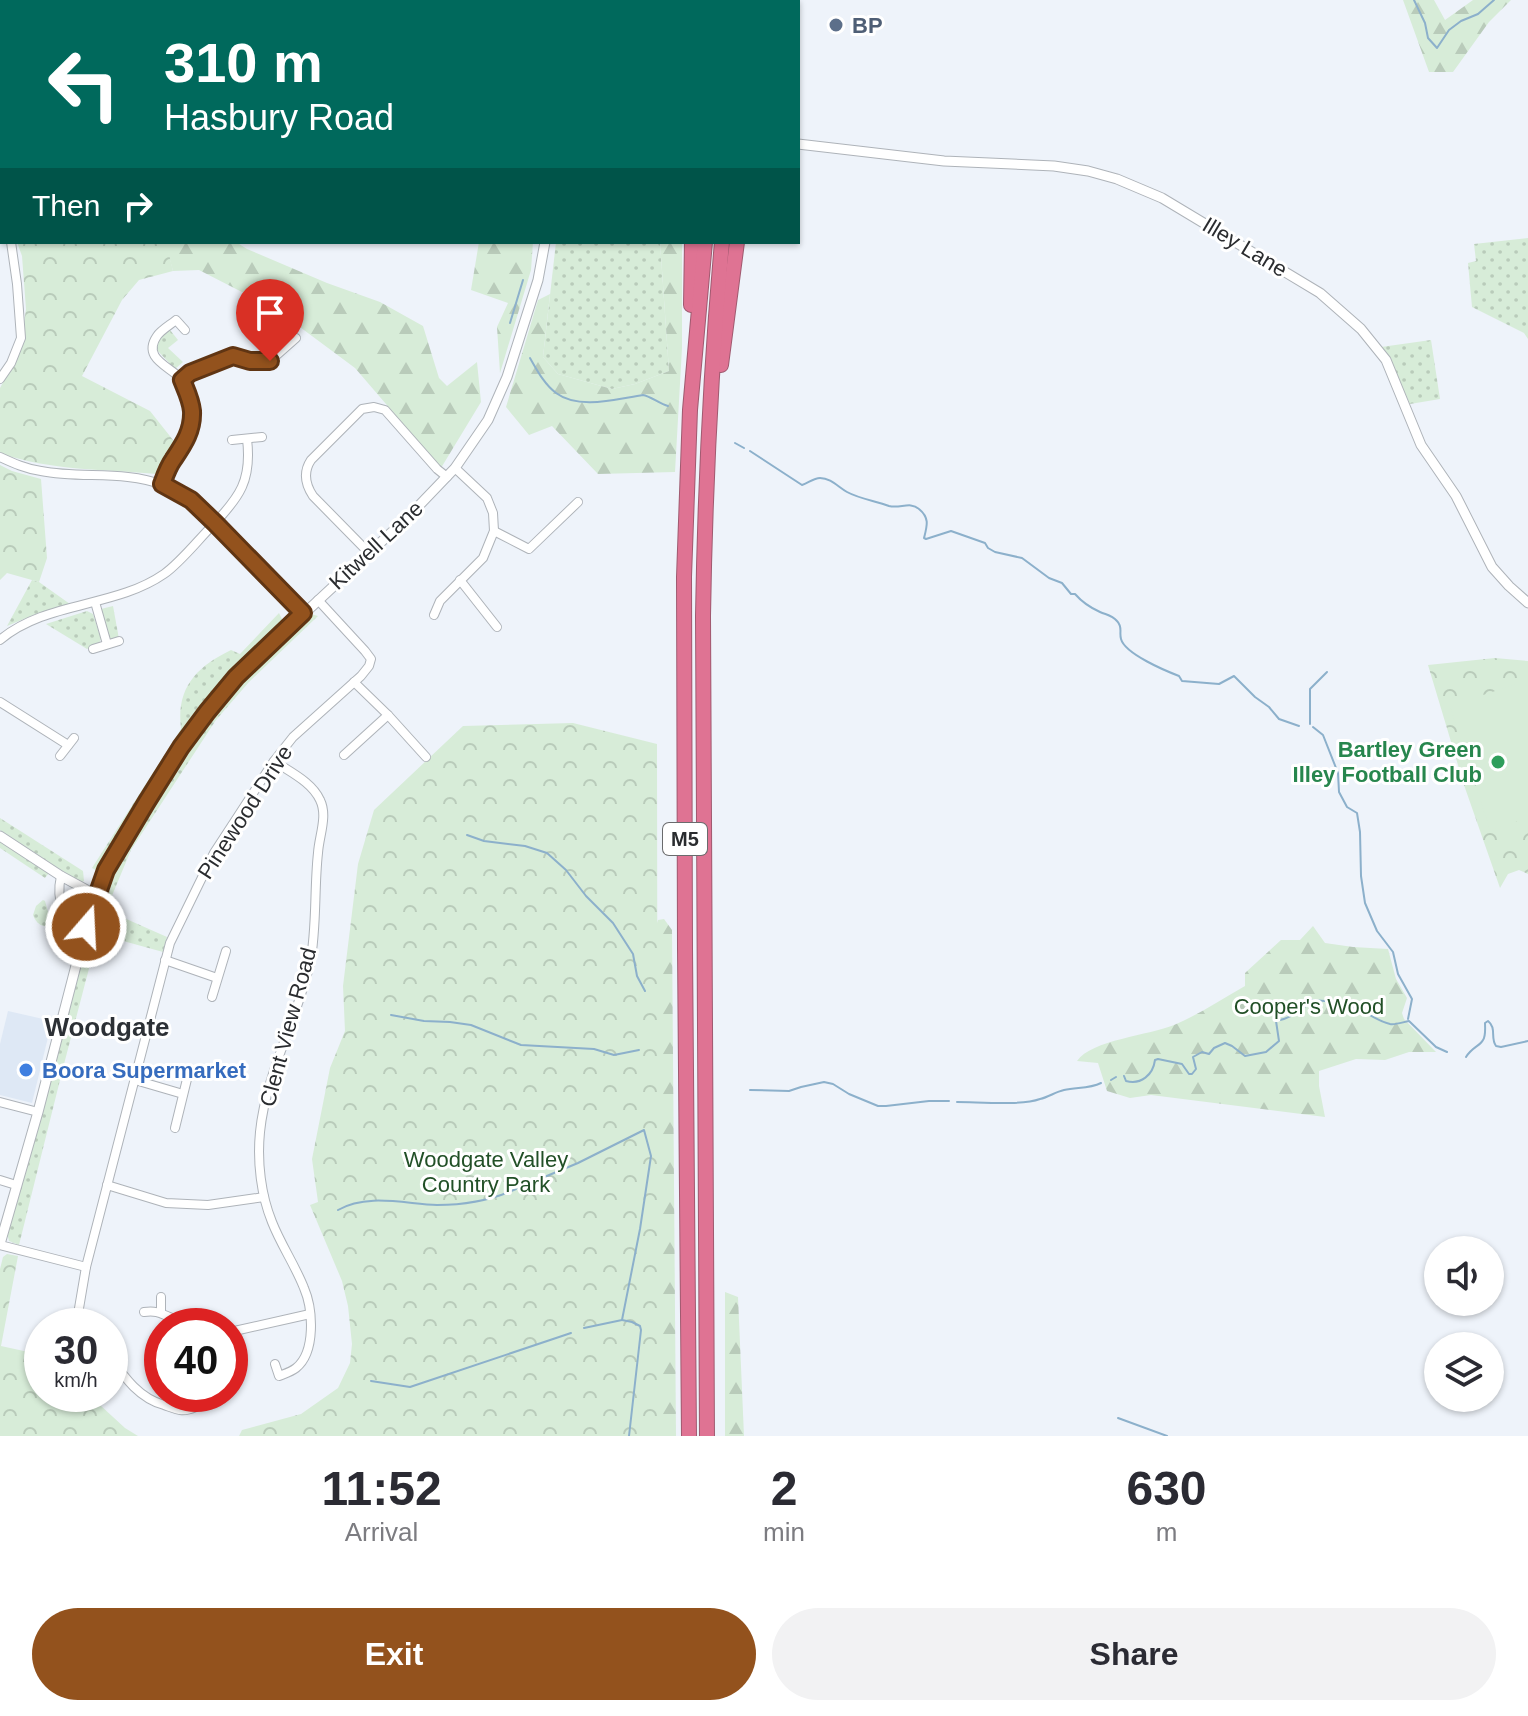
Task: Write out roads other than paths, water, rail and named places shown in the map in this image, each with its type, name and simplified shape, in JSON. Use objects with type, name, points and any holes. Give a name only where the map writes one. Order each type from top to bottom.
[{"type":"highway","points":[[690,410],[692,244]]},
{"type":"highway","name":"M5","points":[[689,1436],[684,577],[690,410],[705,244]]},
{"type":"highway","name":"M5","points":[[707,1436],[703,616],[715,319],[722,244]]},
{"type":"highway","points":[[707,480],[737,244]]},
{"type":"street","name":"Illey Lane","points":[[800,144],[944,161],[1054,166],[1117,179],[1162,198],[1320,293],[1361,329],[1386,360],[1421,445],[1456,496],[1492,567],[1528,603]]},
{"type":"street","points":[[0,379],[11,363],[21,338],[11,244]]},
{"type":"street","name":"Kitwell Lane","points":[[0,1245],[83,940],[106,870],[181,747],[236,677],[455,468],[488,420],[507,377],[538,280],[545,244]]},
{"type":"street","points":[[162,484],[171,462],[183,446],[191,427],[192,414],[182,380],[156,359],[153,351],[157,336],[176,320],[185,330]]},
{"type":"street","points":[[182,380],[190,373],[233,356],[250,361],[270,361],[296,338]]},
{"type":"street","points":[[369,553],[308,488],[307,466],[331,439],[362,409],[374,407],[385,410],[447,477]]},
{"type":"street","points":[[232,440],[262,437]]},
{"type":"street","points":[[0,640],[31,621],[95,602],[165,574],[215,523],[240,491],[250,459],[247,439]]},
{"type":"street","points":[[0,457],[16,465],[41,471],[108,475],[162,484],[191,500],[303,613]]},
{"type":"street","points":[[434,615],[440,601],[483,558],[494,531],[493,513],[487,498],[455,468]]},
{"type":"street","points":[[494,531],[529,549],[578,502]]},
{"type":"street","points":[[460,580],[497,627]]},
{"type":"street","name":"Pinewood Drive","points":[[79,1308],[86,1267],[170,943],[214,853],[274,761],[293,737],[369,666],[371,659],[365,651],[318,600]]},
{"type":"street","points":[[95,602],[107,644]]},
{"type":"street","points":[[93,649],[119,641]]},
{"type":"street","points":[[354,682],[426,757]]},
{"type":"street","points":[[0,702],[71,741],[60,756]]},
{"type":"street","points":[[344,755],[388,715]]},
{"type":"street","name":"Clent View Road","points":[[274,761],[311,786],[324,812],[310,959],[290,1029],[270,1081],[260,1132],[264,1197],[271,1221],[305,1290],[310,1314],[310,1344],[305,1358],[296,1368],[279,1376],[275,1364]]},
{"type":"street","points":[[0,836],[96,895]]},
{"type":"street","points":[[61,876],[59,900],[70,926],[83,940]]},
{"type":"street","points":[[212,997],[226,951]]},
{"type":"street","points":[[165,960],[217,978]]},
{"type":"street","points":[[175,1128],[189,1071]]},
{"type":"street","points":[[135,1080],[183,1094]]},
{"type":"street","points":[[0,1102],[38,1112]]},
{"type":"street","points":[[0,1180],[16,1185]]},
{"type":"street","points":[[107,1185],[166,1203],[208,1205],[264,1197]]},
{"type":"street","points":[[0,1245],[86,1267]]},
{"type":"street","points":[[161,1297],[161,1308]]},
{"type":"street","points":[[248,1328],[310,1314]]},
{"type":"street","points":[[128,1381],[144,1397]]},
{"type":"waterway","points":[[1414,0],[1428,38],[1437,48],[1449,30],[1478,14],[1494,0]]},
{"type":"waterway","points":[[510,323],[523,280]]},
{"type":"waterway","points":[[530,358],[541,377],[565,398],[598,402],[643,395],[668,406]]},
{"type":"waterway","points":[[735,443],[744,448]]},
{"type":"waterway","points":[[750,451],[802,485],[824,478],[863,498],[893,507],[916,507],[926,519],[926,539],[951,531],[985,543],[995,552],[1022,558],[1049,578],[1062,583],[1071,594],[1090,607],[1115,619],[1120,625],[1124,645],[1138,656],[1179,676],[1182,681],[1219,684],[1234,676],[1279,719],[1299,726]]},
{"type":"waterway","points":[[1310,724],[1310,689],[1327,672]]},
{"type":"waterway","points":[[1313,727],[1323,735],[1338,773],[1339,792],[1347,807],[1357,813],[1365,903],[1377,931],[1393,952],[1398,974],[1412,999],[1408,1019]]},
{"type":"waterway","points":[[467,835],[547,853],[613,923],[633,954],[637,976],[645,991]]},
{"type":"waterway","points":[[1124,1076],[1126,1081],[1141,1080],[1149,1074],[1158,1059],[1182,1064],[1192,1074],[1196,1069],[1193,1057],[1202,1052],[1209,1054],[1225,1043],[1245,1056],[1266,1052],[1279,1041],[1276,1021],[1295,1014],[1311,1000],[1325,1001],[1336,1008],[1357,1008],[1390,1024],[1409,1021],[1436,1047],[1447,1052]]},
{"type":"waterway","points":[[391,1015],[471,1025],[521,1045],[594,1049],[614,1055],[639,1050]]},
{"type":"waterway","points":[[1466,1057],[1483,1040],[1488,1021],[1496,1046],[1528,1041]]},
{"type":"waterway","points":[[1111,1080],[1116,1077]]},
{"type":"waterway","points":[[750,1090],[789,1091],[824,1082],[878,1106],[949,1101]]},
{"type":"waterway","points":[[957,1102],[1032,1101],[1064,1090],[1101,1083]]},
{"type":"waterway","points":[[518,1188],[644,1130],[651,1156],[622,1320],[584,1328]]},
{"type":"waterway","points":[[338,1210],[374,1201],[457,1204],[487,1199],[516,1189]]},
{"type":"waterway","points":[[622,1320],[640,1326],[641,1330],[629,1436]]},
{"type":"waterway","points":[[371,1381],[410,1387],[571,1333]]},
{"type":"waterway","points":[[1118,1418],[1167,1436]]},
{"type":"place","name":"BP","points":[[836,25]]},
{"type":"place","name":"Bartley Green Illey Football Club","points":[[1498,762]]},
{"type":"place","name":"Boora Supermarket","points":[[26,1070]]},
{"type":"district","name":"Woodgate","points":[[107,1027]]},
{"type":"park label","name":"Cooper's Wood","points":[[1309,1006]]},
{"type":"park label","name":"Woodgate Valley Country Park","points":[[486,1172]]}]
